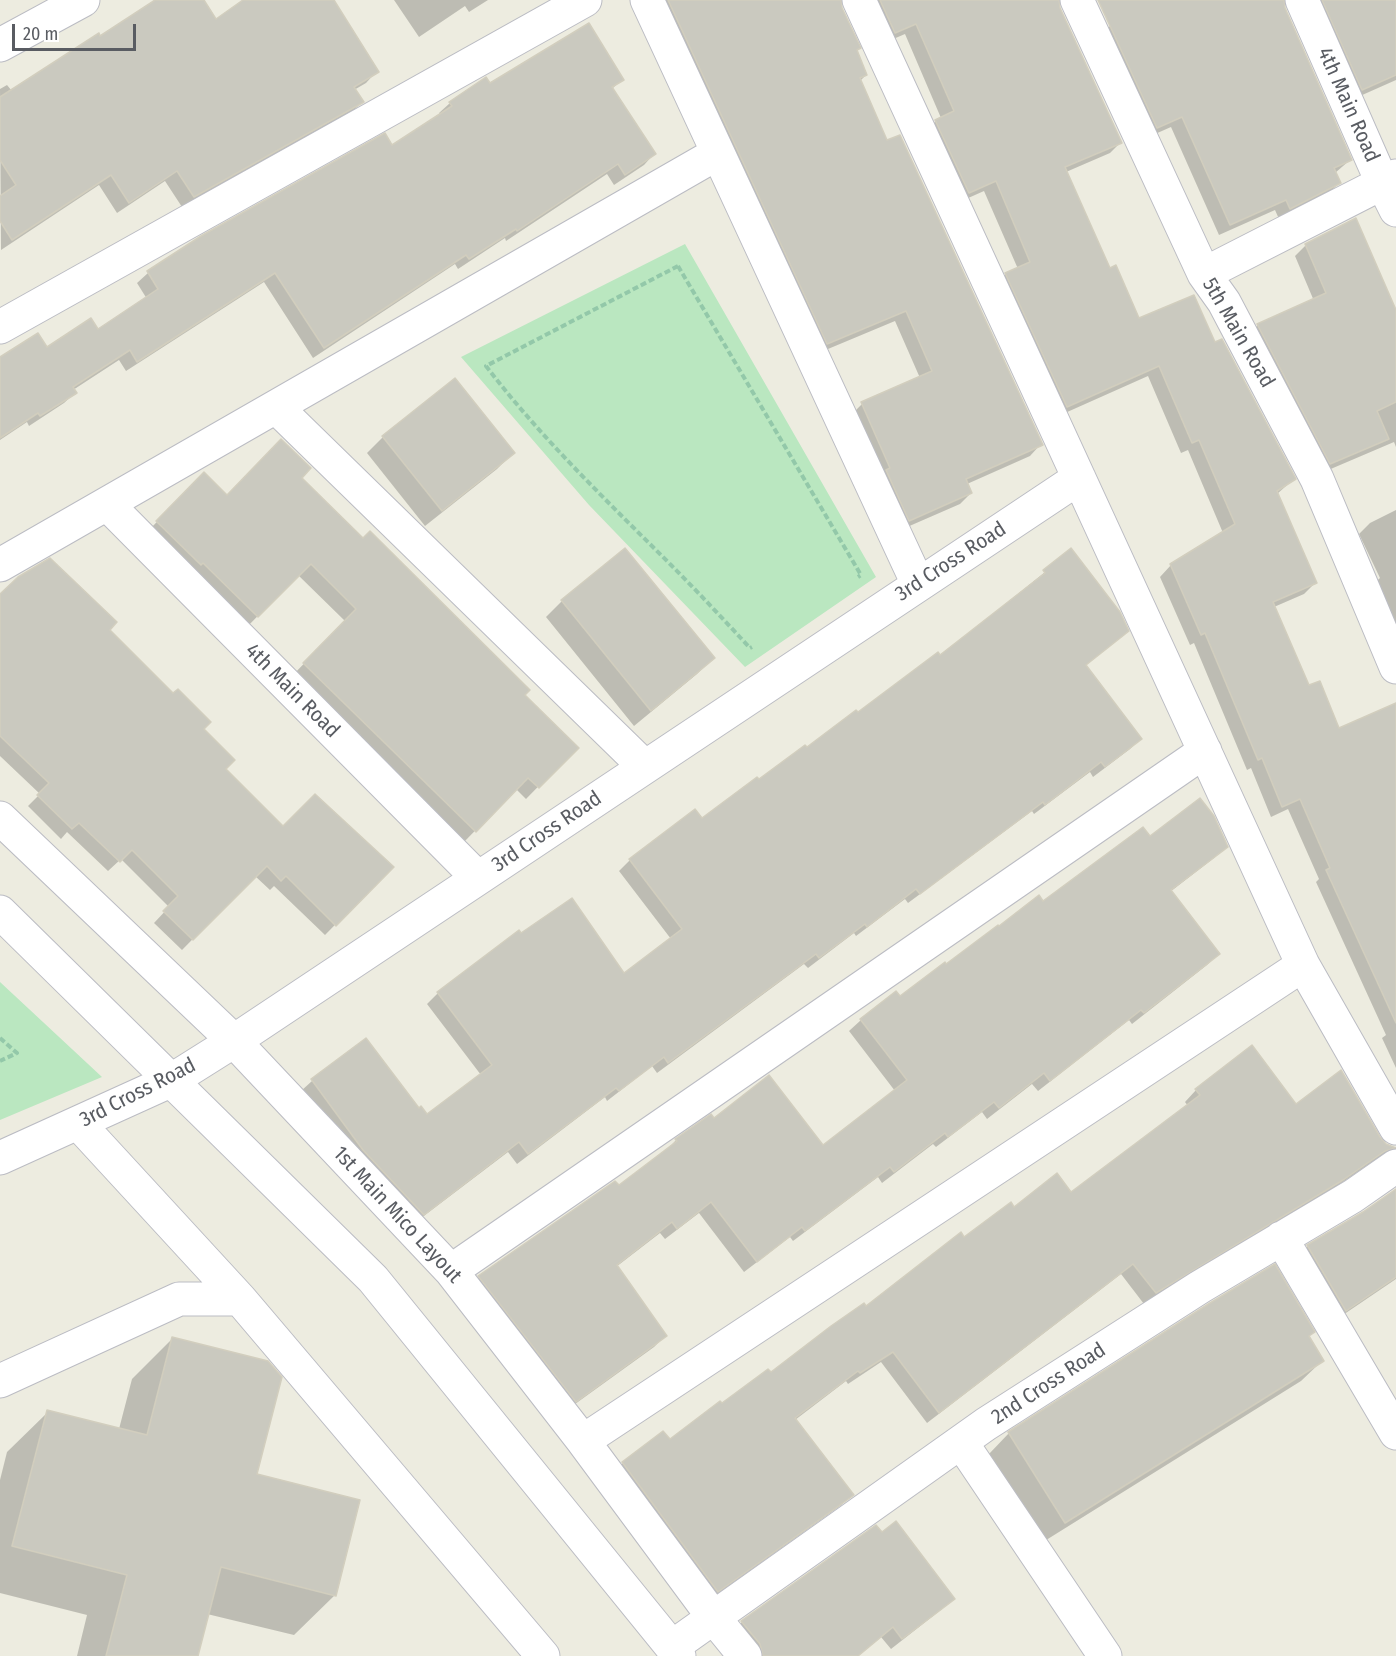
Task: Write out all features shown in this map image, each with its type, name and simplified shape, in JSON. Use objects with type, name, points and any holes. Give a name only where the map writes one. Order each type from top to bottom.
[{"type":"street","points":[[0,45],[83,0]]},
{"type":"street","points":[[0,327],[585,0]]},
{"type":"street","points":[[647,0],[918,584]]},
{"type":"street","points":[[859,0],[1303,964],[1396,1128]]},
{"type":"street","name":"5th Main Road","points":[[1077,0],[1204,274],[1224,302],[1317,479],[1396,667]]},
{"type":"street","name":"4th Main Road","points":[[1302,0],[1391,190]]},
{"type":"street","points":[[0,565],[718,153]]},
{"type":"street","points":[[1204,274],[1391,190]]},
{"type":"street","points":[[276,407],[645,767]]},
{"type":"street","name":"3rd Cross Road","points":[[0,1158],[172,1080],[234,1041],[1079,478]]},
{"type":"street","name":"4th Main Road","points":[[106,504],[478,878]]},
{"type":"street","points":[[451,1271],[1204,751]]},
{"type":"street","name":"1st Main Mico Layout","points":[[0,818],[234,1041],[451,1271],[745,1656]]},
{"type":"street","points":[[0,912],[373,1279],[676,1652]]},
{"type":"street","points":[[583,1441],[1303,964]]},
{"type":"street","points":[[78,1123],[240,1299],[543,1656]]},
{"type":"street","name":"2nd Cross Road","points":[[676,1652],[714,1618],[760,1583],[961,1442],[1190,1293],[1353,1196],[1396,1166]]},
{"type":"street","points":[[1281,1238],[1396,1433]]},
{"type":"street","points":[[0,1381],[179,1299],[240,1299]]},
{"type":"street","points":[[961,1442],[1105,1656]]},
{"type":"path","points":[[759,642],[750,648],[513,402],[486,366],[678,266],[861,575],[852,581]]},
{"type":"path","points":[[0,1038],[17,1053],[0,1061]]},
{"type":"green space","points":[[685,244],[876,577],[745,667],[589,505],[461,357]]},
{"type":"green space","points":[[0,982],[102,1077],[0,1120]]},
{"type":"building","points":[[155,0],[204,0],[216,19],[243,0],[334,0],[379,72],[354,87],[364,102],[194,197],[177,171],[129,203],[111,175],[12,240],[0,221],[0,196],[16,185],[0,160],[0,97]]},
{"type":"building","points":[[668,0],[841,0],[842,8],[861,48],[857,50],[867,75],[860,78],[887,140],[900,135],[1043,445],[966,479],[972,493],[909,521],[886,470],[890,468],[861,402],[932,371],[906,311],[827,344]]},
{"type":"building","points":[[880,0],[1059,0],[1060,8],[1122,143],[1065,167],[1110,268],[1116,265],[1139,318],[1194,295],[1215,342],[1222,339],[1296,479],[1277,491],[1317,583],[1273,602],[1309,685],[1320,681],[1339,728],[1396,703],[1396,1023],[1326,870],[1330,868],[1300,799],[1282,807],[1262,758],[1258,760],[1205,633],[1201,635],[1170,564],[1235,524],[1199,440],[1192,443],[1159,366],[1067,407],[1005,273],[1030,262],[996,181],[969,193],[935,120],[954,111],[916,24],[895,33]]},
{"type":"building","points":[[1098,0],[1284,0],[1285,8],[1352,160],[1334,168],[1341,183],[1290,209],[1286,200],[1230,225],[1182,117],[1157,128]]},
{"type":"building","points":[[1322,0],[1396,0],[1396,75],[1362,90]]},
{"type":"building","points":[[589,23],[624,80],[612,87],[656,154],[625,175],[618,164],[517,231],[516,229],[469,259],[466,255],[324,348],[275,273],[137,362],[130,350],[73,387],[77,393],[40,416],[38,413],[0,438],[0,357],[38,333],[47,347],[91,318],[98,329],[158,289],[147,271],[201,236],[385,133],[392,145],[452,106],[449,102],[486,77],[490,83]]},
{"type":"building","points":[[1356,218],[1396,310],[1396,402],[1377,411],[1389,439],[1330,464],[1257,324],[1326,293],[1305,244]]},
{"type":"building","points":[[455,378],[515,453],[442,511],[382,436]]},
{"type":"building","points":[[281,439],[311,468],[302,478],[363,538],[370,531],[530,690],[525,695],[579,748],[539,788],[528,778],[476,832],[303,663],[356,609],[311,564],[258,617],[156,521],[204,472],[227,495]]},
{"type":"building","points":[[625,548],[715,658],[651,711],[561,600]]},
{"type":"building","points":[[1071,548],[1120,612],[1129,631],[1086,665],[1142,739],[1105,767],[1101,762],[1045,805],[1043,802],[920,894],[916,889],[867,927],[865,924],[819,958],[816,954],[668,1063],[664,1057],[619,1091],[616,1088],[528,1154],[519,1142],[424,1215],[363,1150],[311,1079],[366,1038],[419,1108],[421,1106],[427,1114],[492,1065],[437,992],[519,930],[521,933],[572,898],[624,973],[682,929],[629,859],[695,809],[702,818],[757,777],[759,779],[805,745],[807,747],[856,710],[858,712],[938,652],[940,655],[1045,573],[1043,570]]},
{"type":"building","points":[[50,558],[117,622],[110,630],[173,693],[178,689],[211,722],[204,729],[235,760],[226,769],[283,826],[315,794],[394,867],[336,926],[286,876],[281,881],[267,866],[193,940],[163,911],[178,896],[132,850],[120,862],[79,823],[72,829],[37,795],[49,783],[0,736],[0,594],[18,577]]},
{"type":"building","points":[[1200,798],[1214,816],[1228,847],[1171,890],[1220,954],[1144,1013],[1141,1010],[1050,1081],[1044,1073],[999,1108],[994,1102],[948,1137],[945,1133],[894,1172],[890,1167],[805,1231],[802,1227],[757,1262],[711,1202],[677,1229],[672,1222],[617,1265],[667,1336],[576,1402],[478,1276],[615,1181],[619,1185],[677,1141],[675,1139],[711,1114],[714,1118],[769,1075],[823,1145],[907,1080],[860,1019],[896,991],[900,996],[1039,895],[1043,901],[1143,827],[1150,836]]},
{"type":"building","points":[[1252,1045],[1296,1104],[1341,1070],[1380,1137],[1386,1144],[1396,1148],[1385,1151],[1343,1180],[1156,1293],[1133,1264],[939,1413],[893,1352],[860,1373],[858,1371],[795,1418],[854,1495],[718,1592],[622,1462],[663,1431],[670,1439],[720,1401],[722,1403],[768,1369],[771,1372],[864,1303],[866,1306],[961,1232],[964,1237],[1011,1202],[1014,1207],[1057,1173],[1071,1192],[1200,1095],[1195,1089]]},
{"type":"building","points":[[1396,1189],[1396,1277],[1346,1311],[1307,1245],[1363,1212]]},
{"type":"building","points":[[1275,1264],[1315,1332],[1309,1336],[1324,1361],[1065,1523],[1008,1432]]},
{"type":"building","points":[[172,1337],[268,1361],[282,1377],[257,1474],[360,1500],[336,1596],[221,1567],[198,1656],[106,1656],[127,1575],[12,1546],[47,1410],[147,1435]]},
{"type":"building","points":[[896,1521],[955,1599],[902,1639],[893,1627],[858,1656],[763,1656],[760,1644],[741,1621],[876,1525],[882,1532]]}]
